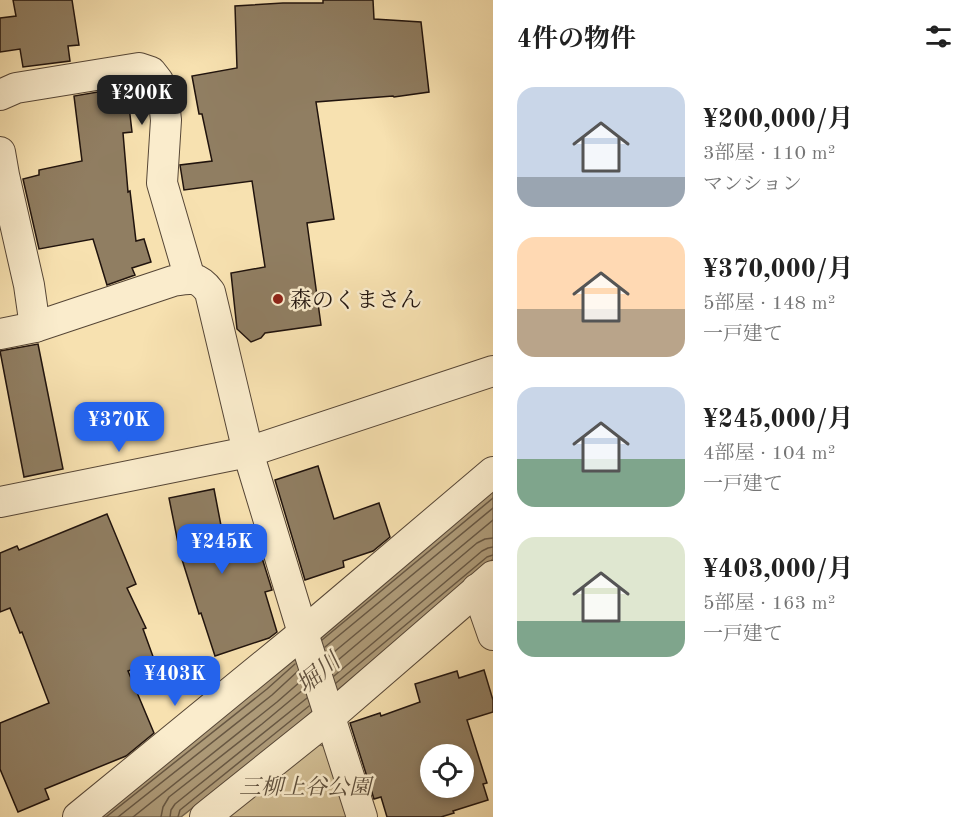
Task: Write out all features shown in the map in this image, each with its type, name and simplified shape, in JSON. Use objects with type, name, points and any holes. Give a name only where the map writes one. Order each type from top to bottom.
[{"type":"street","points":[[0,95],[16,88],[139,68],[151,72],[163,93],[166,120],[162,183],[190,279]]},
{"type":"street","points":[[0,152],[29,285],[35,327]]},
{"type":"street","points":[[0,334],[35,327],[173,281],[190,279],[201,281],[210,292],[248,452],[362,817]]},
{"type":"street","points":[[0,502],[248,452],[493,371]]},
{"type":"street","points":[[78,817],[306,643],[493,472]]},
{"type":"street","points":[[485,582],[493,635]]},
{"type":"street","points":[[205,817],[485,582]]},
{"type":"green space","name":"三柳上谷公園","points":[[311,742],[324,746],[347,817],[220,817]]},
{"type":"water","name":"堀川","points":[[493,490],[493,559],[276,742],[181,817],[97,817]]},
{"type":"building","points":[[13,0],[72,0],[79,45],[68,46],[70,61],[23,67],[20,49],[0,52],[0,18],[16,16]]},
{"type":"building","points":[[323,0],[373,0],[374,19],[421,22],[429,92],[394,97],[316,102],[334,219],[307,223],[321,325],[265,333],[261,338],[251,342],[237,329],[231,273],[265,267],[252,181],[184,190],[180,165],[212,161],[202,114],[199,114],[192,76],[237,68],[235,6],[323,3]]},
{"type":"building","points":[[121,88],[123,107],[129,106],[132,132],[123,133],[128,192],[130,191],[136,241],[144,239],[151,262],[132,268],[135,275],[107,285],[93,239],[39,249],[23,179],[39,175],[39,170],[82,161],[74,96]]},
{"type":"building","points":[[38,344],[63,469],[24,477],[0,351]]},
{"type":"building","points":[[318,466],[334,519],[379,503],[390,537],[373,551],[343,561],[344,567],[305,580],[275,480]]},
{"type":"building","points":[[214,489],[223,536],[235,533],[241,551],[258,545],[272,590],[265,592],[277,632],[269,638],[215,656],[180,553],[169,498]]},
{"type":"building","points":[[107,514],[136,584],[127,588],[146,628],[143,629],[155,662],[128,671],[154,733],[126,756],[45,789],[49,799],[18,812],[0,769],[0,723],[49,703],[22,632],[20,633],[10,608],[0,612],[0,553],[17,546],[19,550]]},
{"type":"building","points":[[484,670],[493,700],[493,712],[467,720],[487,783],[483,784],[488,800],[441,817],[387,817],[381,797],[374,799],[350,723],[380,713],[381,716],[420,702],[415,684],[457,671],[459,678]]},
{"type":"place","name":"森のくまさん","points":[[278,299]]}]
